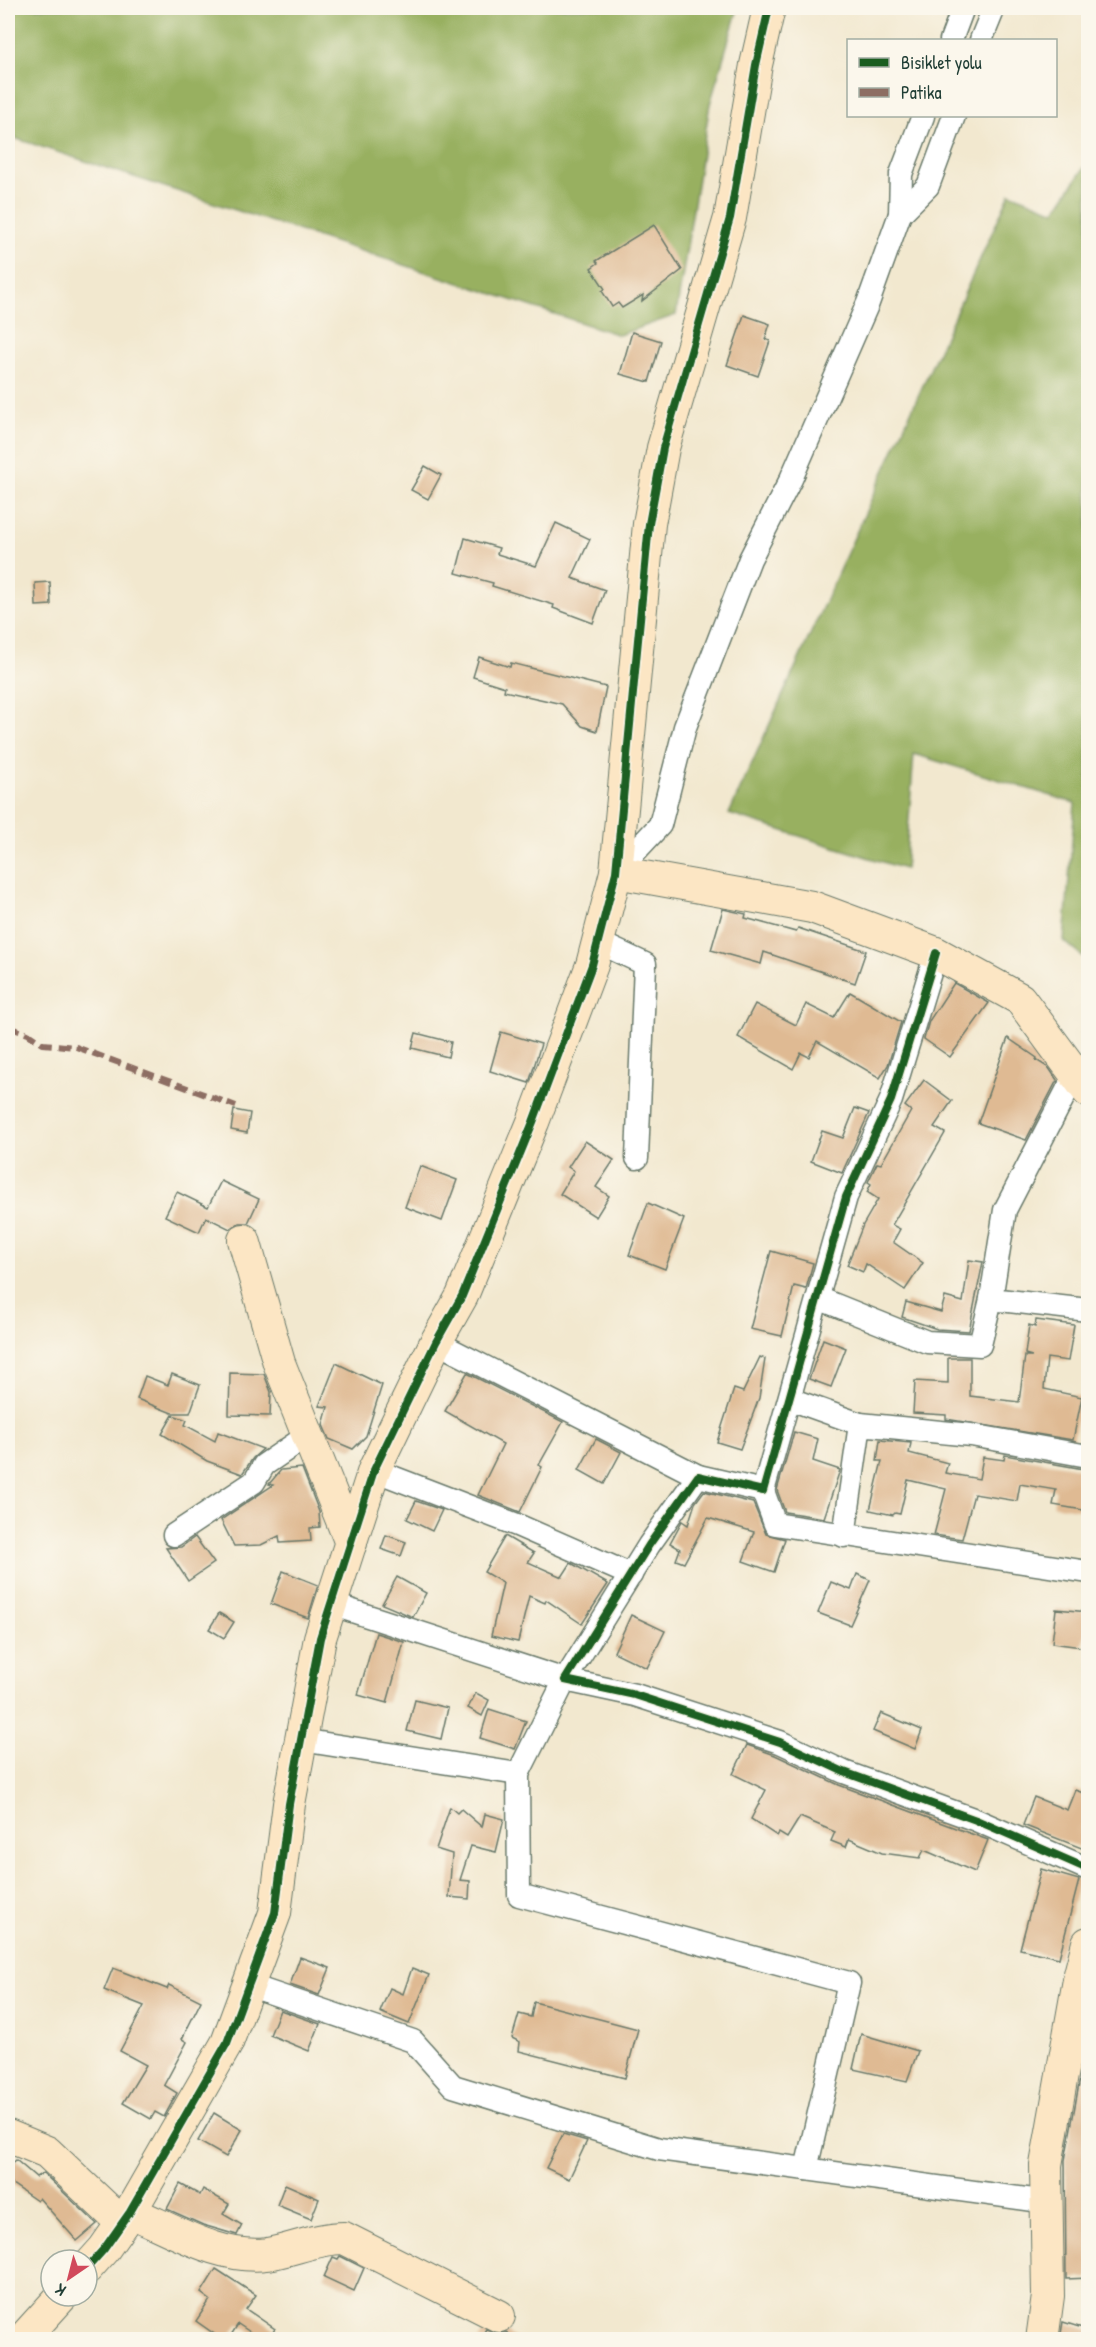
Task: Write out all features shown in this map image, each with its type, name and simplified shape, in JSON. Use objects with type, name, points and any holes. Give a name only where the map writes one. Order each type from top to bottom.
[{"type":"street","points":[[99,2253],[126,2218],[227,2043],[275,1913],[301,1740],[320,1638],[374,1470],[436,1342],[462,1296],[529,1132],[592,965],[616,872],[649,524],[663,448],[730,218],[756,66],[769,8]]},
{"type":"street","points":[[951,39],[963,8]]},
{"type":"street","points":[[981,39],[994,8]]},
{"type":"street","points":[[616,872],[660,825],[685,727],[746,570],[791,478],[863,314],[900,214],[901,174],[923,117]]},
{"type":"street","points":[[900,214],[928,186],[954,117]]},
{"type":"street","points":[[616,872],[812,907],[936,953],[1020,999],[1082,1082],[1005,1210],[991,1299],[980,1345],[927,1342],[818,1298]]},
{"type":"street","points":[[598,942],[645,964],[637,1158]]},
{"type":"street","points":[[936,953],[891,1100],[846,1197],[763,1491],[775,1524],[1089,1572]]},
{"type":"street","points":[[244,1240],[279,1363],[351,1543]]},
{"type":"street","points":[[991,1299],[1089,1310]]},
{"type":"street","points":[[436,1342],[698,1476],[763,1491]]},
{"type":"street","points":[[790,1399],[860,1424],[971,1435],[1089,1456]]},
{"type":"street","points":[[844,1536],[860,1424]]},
{"type":"street","points":[[174,1535],[254,1482],[264,1465],[308,1435]]},
{"type":"street","points":[[374,1470],[517,1525],[631,1575]]},
{"type":"street","points":[[698,1476],[631,1575],[565,1680],[518,1774],[519,1895],[849,1983],[806,2169]]},
{"type":"street","points":[[331,1604],[565,1680],[634,1695],[780,1742],[844,1772],[976,1820],[1089,1869]]},
{"type":"street","points":[[301,1740],[518,1774]]},
{"type":"street","points":[[1042,2340],[1048,2296],[1046,2165],[1080,1974],[1089,1943]]},
{"type":"street","points":[[248,1985],[413,2041],[453,2086],[659,2149],[1047,2202]]},
{"type":"street","points":[[8,2136],[47,2152],[126,2218],[222,2251],[266,2254],[326,2238],[344,2238],[500,2316]]},
{"type":"street","points":[[22,2340],[51,2308]]},
{"type":"green space","points":[[8,8],[738,8],[710,104],[676,315],[619,335],[8,136]]},
{"type":"green space","points":[[1088,162],[1088,961],[1064,941],[1075,803],[914,754],[905,869],[729,814],[1010,193],[1055,211]]},
{"type":"building","points":[[654,225],[682,270],[642,301],[643,295],[622,308],[618,303],[612,307],[602,291],[605,289],[591,268],[598,263],[596,261]]},
{"type":"building","points":[[744,315],[770,324],[765,339],[770,341],[758,376],[727,365]]},
{"type":"building","points":[[632,332],[661,341],[649,382],[620,374]]},
{"type":"building","points":[[425,466],[441,475],[428,499],[411,490]]},
{"type":"building","points":[[556,523],[590,539],[572,578],[605,590],[593,623],[553,608],[554,605],[492,586],[493,583],[456,573],[465,538],[499,548],[497,554],[536,566]]},
{"type":"building","points":[[50,582],[51,605],[36,606],[35,583]]},
{"type":"building","points":[[479,657],[510,667],[511,663],[606,687],[597,731],[582,726],[562,704],[504,691],[505,687],[473,677]]},
{"type":"building","points":[[723,909],[746,914],[745,918],[796,932],[798,928],[866,951],[855,983],[764,952],[761,964],[711,950]]},
{"type":"building","points":[[954,983],[989,1003],[950,1057],[924,1039],[929,1021]]},
{"type":"building","points":[[850,992],[901,1022],[888,1065],[880,1078],[817,1041],[809,1057],[801,1053],[793,1069],[738,1037],[755,1004],[796,1025],[806,1004],[834,1018]]},
{"type":"building","points":[[501,1032],[541,1044],[529,1083],[490,1071]]},
{"type":"building","points":[[416,1033],[451,1042],[448,1057],[412,1048]]},
{"type":"building","points":[[1008,1038],[1049,1068],[1057,1080],[1026,1140],[978,1123]]},
{"type":"building","points":[[924,1080],[952,1101],[934,1127],[945,1133],[892,1225],[900,1229],[893,1242],[923,1263],[905,1290],[866,1264],[863,1272],[847,1265],[863,1225],[878,1199],[867,1192],[871,1184],[868,1182],[877,1163],[881,1164],[911,1111],[905,1106]]},
{"type":"building","points":[[855,1108],[869,1113],[842,1173],[811,1161],[822,1131],[843,1138]]},
{"type":"building","points":[[234,1110],[250,1113],[247,1133],[231,1130]]},
{"type":"building","points":[[585,1141],[614,1160],[596,1187],[609,1196],[596,1217],[560,1194],[574,1171],[568,1167]]},
{"type":"building","points":[[420,1166],[457,1180],[442,1221],[405,1207]]},
{"type":"building","points":[[221,1181],[259,1199],[248,1223],[239,1223],[230,1229],[206,1217],[199,1232],[165,1216],[177,1192],[208,1207]]},
{"type":"building","points":[[648,1203],[684,1219],[665,1269],[629,1255]]},
{"type":"building","points":[[771,1251],[813,1263],[806,1289],[794,1286],[782,1336],[750,1329]]},
{"type":"building","points":[[969,1260],[983,1262],[969,1331],[937,1329],[902,1317],[906,1302],[941,1312],[945,1297],[963,1302]]},
{"type":"building","points":[[1036,1320],[1074,1325],[1068,1361],[1047,1358],[1044,1389],[1082,1397],[1073,1440],[946,1419],[946,1415],[913,1413],[915,1381],[948,1383],[948,1358],[970,1358],[970,1396],[1019,1402],[1025,1356],[1032,1356],[1025,1354],[1029,1325],[1035,1327]]},
{"type":"building","points":[[823,1339],[846,1348],[831,1387],[809,1379]]},
{"type":"building","points":[[760,1357],[765,1359],[759,1398],[740,1449],[717,1442],[734,1389],[743,1392]]},
{"type":"building","points":[[336,1363],[382,1385],[366,1436],[353,1449],[329,1439],[323,1425],[328,1407],[319,1406]]},
{"type":"building","points":[[230,1373],[264,1374],[271,1392],[270,1416],[229,1415]]},
{"type":"building","points":[[467,1373],[563,1422],[539,1465],[542,1467],[520,1512],[478,1495],[503,1444],[445,1411]]},
{"type":"building","points":[[172,1374],[200,1385],[190,1413],[172,1413],[137,1399],[145,1376],[168,1385]]},
{"type":"building","points":[[173,1415],[187,1420],[185,1425],[215,1441],[218,1432],[263,1449],[253,1458],[242,1474],[207,1461],[162,1434]]},
{"type":"building","points":[[794,1432],[818,1439],[813,1461],[840,1470],[824,1518],[785,1512],[777,1490]]},
{"type":"building","points":[[596,1439],[621,1452],[604,1484],[579,1470]]},
{"type":"building","points":[[880,1440],[911,1443],[909,1453],[948,1463],[945,1473],[979,1479],[983,1457],[1004,1460],[1005,1455],[1089,1470],[1089,1511],[1053,1505],[1056,1490],[1020,1484],[1017,1501],[974,1494],[962,1539],[934,1535],[946,1489],[908,1480],[900,1514],[893,1515],[870,1510],[882,1461],[877,1461]]},
{"type":"building","points":[[302,1468],[319,1512],[320,1527],[310,1528],[311,1541],[280,1543],[279,1536],[261,1545],[234,1546],[221,1520],[273,1485],[269,1484],[281,1470]]},
{"type":"building","points":[[704,1491],[753,1503],[766,1534],[785,1539],[774,1572],[743,1561],[754,1532],[708,1518],[684,1563],[676,1560],[680,1549],[670,1543],[682,1521],[688,1525],[695,1503]]},
{"type":"building","points":[[416,1501],[442,1510],[432,1531],[407,1519]]},
{"type":"building","points":[[386,1535],[406,1542],[401,1556],[381,1549]]},
{"type":"building","points":[[505,1536],[534,1553],[528,1562],[562,1577],[571,1563],[608,1584],[582,1624],[546,1600],[545,1603],[529,1596],[518,1642],[491,1636],[503,1583],[484,1572]]},
{"type":"building","points":[[195,1537],[214,1563],[188,1581],[166,1548],[181,1547]]},
{"type":"building","points":[[283,1571],[318,1585],[308,1618],[271,1604]]},
{"type":"building","points":[[857,1574],[870,1580],[850,1625],[818,1613],[831,1582],[851,1590]]},
{"type":"building","points":[[397,1577],[426,1593],[413,1617],[382,1604]]},
{"type":"building","points":[[1056,1609],[1089,1612],[1089,1633],[1086,1633],[1081,1647],[1052,1643]]},
{"type":"building","points":[[219,1613],[234,1622],[224,1638],[209,1629]]},
{"type":"building","points":[[631,1615],[665,1631],[647,1668],[614,1652]]},
{"type":"building","points":[[376,1633],[404,1642],[387,1703],[358,1695]]},
{"type":"building","points":[[476,1693],[489,1700],[482,1716],[468,1708]]},
{"type":"building","points":[[415,1700],[448,1708],[441,1739],[407,1731]]},
{"type":"building","points":[[489,1709],[526,1721],[515,1749],[480,1738]]},
{"type":"building","points":[[881,1713],[922,1730],[915,1749],[873,1731]]},
{"type":"building","points":[[747,1745],[775,1755],[839,1785],[988,1840],[975,1872],[924,1850],[920,1858],[882,1853],[849,1839],[846,1847],[831,1841],[835,1832],[800,1817],[787,1838],[779,1833],[777,1836],[751,1819],[766,1790],[733,1774]]},
{"type":"building","points":[[1075,1790],[1089,1795],[1089,1851],[1023,1825],[1034,1797],[1067,1810]]},
{"type":"building","points":[[450,1807],[457,1813],[461,1809],[482,1827],[485,1814],[504,1819],[496,1852],[471,1846],[460,1880],[470,1881],[469,1899],[449,1897],[452,1854],[436,1849]]},
{"type":"building","points":[[1041,1869],[1079,1880],[1059,1958],[1020,1949]]},
{"type":"building","points":[[300,1957],[330,1968],[319,1995],[290,1985]]},
{"type":"building","points":[[113,1968],[167,1989],[169,1985],[201,2001],[182,2039],[187,2042],[164,2085],[177,2093],[164,2117],[155,2112],[151,2119],[123,2103],[146,2065],[120,2051],[144,2006],[104,1990]]},
{"type":"building","points":[[412,1968],[429,1975],[409,2024],[380,2012],[390,1988],[403,1994]]},
{"type":"building","points":[[534,2002],[638,2029],[625,2078],[519,2051],[520,2042],[512,2038],[519,2014],[531,2017]]},
{"type":"building","points":[[280,2010],[320,2024],[309,2051],[270,2035]]},
{"type":"building","points":[[861,2034],[918,2051],[907,2081],[853,2069]]},
{"type":"building","points":[[1082,2068],[1089,2069],[1089,2278],[1066,2279],[1065,2160]]},
{"type":"building","points":[[214,2113],[242,2130],[226,2157],[198,2141]]},
{"type":"building","points":[[563,2134],[587,2141],[569,2179],[546,2168]]},
{"type":"building","points":[[16,2160],[36,2177],[43,2173],[97,2224],[77,2241],[39,2198],[37,2201],[8,2181],[8,2167]]},
{"type":"building","points":[[180,2184],[200,2195],[203,2189],[229,2204],[223,2214],[242,2225],[237,2235],[203,2225],[167,2209]]},
{"type":"building","points":[[285,2184],[319,2199],[311,2219],[277,2205]]},
{"type":"building","points":[[340,2256],[364,2268],[354,2291],[324,2277],[333,2257],[338,2259]]},
{"type":"building","points":[[216,2269],[256,2295],[246,2309],[275,2329],[268,2340],[262,2340],[238,2324],[228,2340],[223,2340],[196,2321],[210,2300],[201,2293]]},
{"type":"building","points":[[1063,2322],[1089,2330],[1089,2340],[1060,2340]]},
{"type":"building","points":[[486,2329],[499,2334],[506,2332],[518,2340],[479,2340]]},
{"type":"marked path","points":[[8,1027],[28,1034],[43,1044],[76,1047],[236,1106]]},
{"type":"cycle path","points":[[99,2255],[130,2212],[227,2043],[275,1913],[289,1804],[320,1638],[374,1470],[436,1342],[462,1296],[533,1122],[592,965],[616,872],[649,524],[663,448],[730,218],[756,65],[769,8]]},
{"type":"cycle path","points":[[936,953],[891,1100],[846,1197],[763,1491],[698,1476],[649,1545],[565,1680],[635,1695],[780,1742],[844,1772],[976,1820],[1088,1869]]}]
